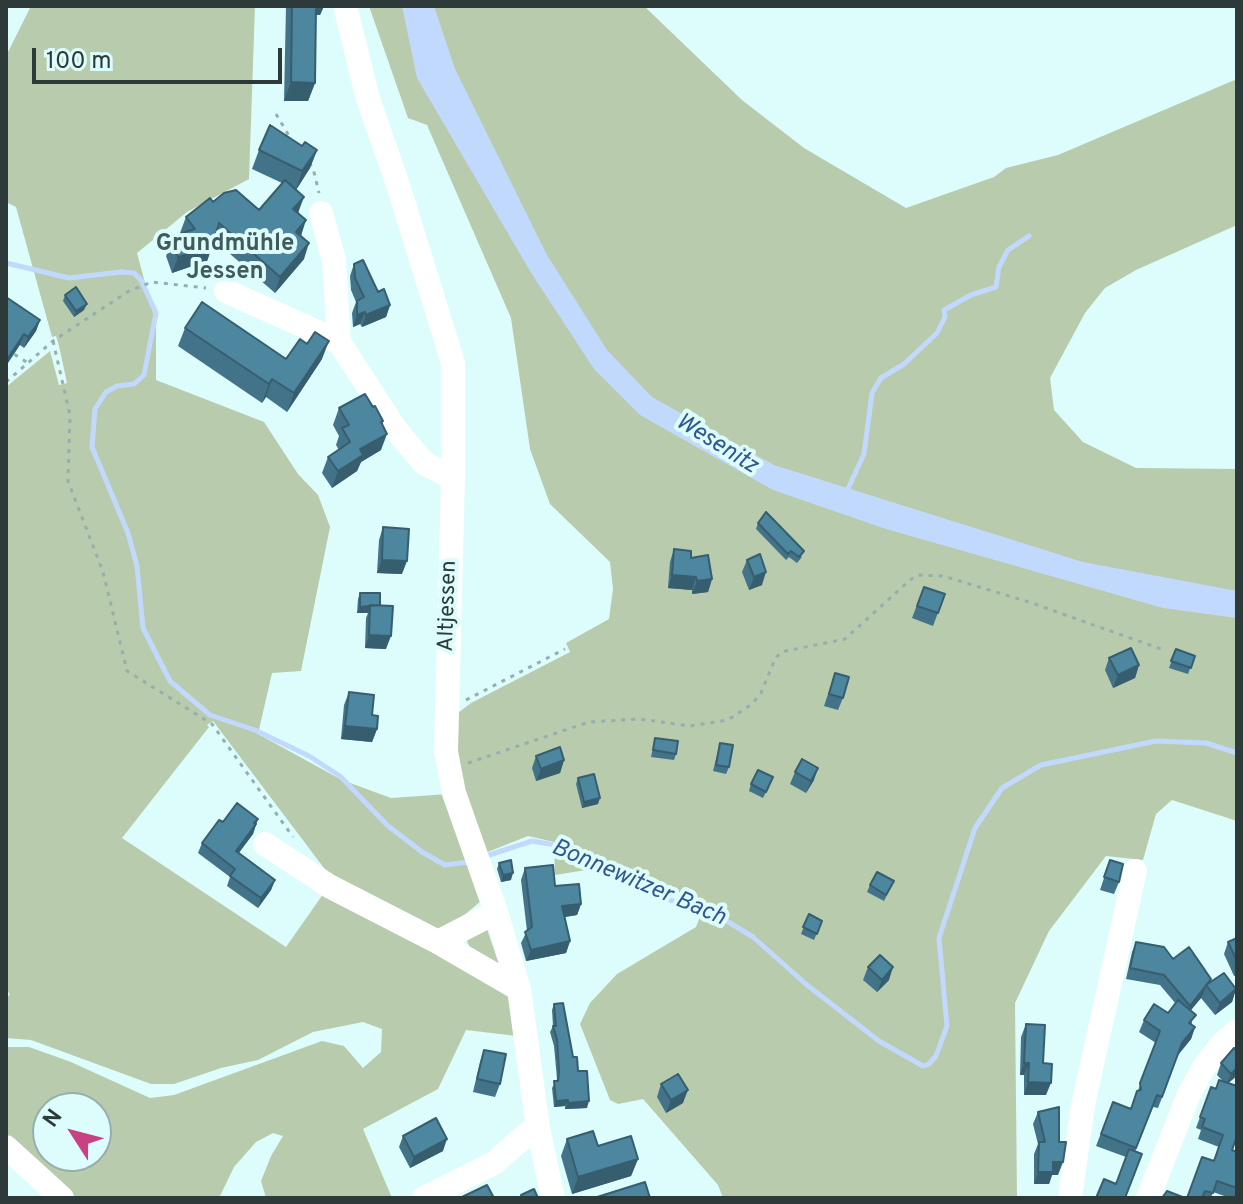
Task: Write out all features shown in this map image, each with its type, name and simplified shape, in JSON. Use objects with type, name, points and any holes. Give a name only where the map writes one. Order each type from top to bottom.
[{"type":"street","name":"Altjessen","points":[[346,11],[368,99],[453,363],[446,752],[454,793],[496,912],[519,989],[538,1128],[553,1198]]},
{"type":"street","points":[[321,213],[334,260],[339,342],[396,430],[424,463],[453,478]]},
{"type":"street","points":[[226,291],[339,342]]},
{"type":"street","points":[[265,844],[329,886],[438,942],[519,989]]},
{"type":"street","points":[[1070,1198],[1083,1105],[1135,871]]},
{"type":"street","points":[[438,942],[496,912]]},
{"type":"street","points":[[1148,1198],[1189,1094],[1204,1067],[1237,1031]]},
{"type":"street","points":[[424,1198],[494,1163],[538,1128]]},
{"type":"street","points":[[6,1147],[62,1198]]},
{"type":"path","points":[[276,114],[294,143]]},
{"type":"path","points":[[303,155],[313,168],[321,213]]},
{"type":"path","points":[[6,382],[53,341],[140,286],[152,282],[171,282],[226,291]]},
{"type":"path","points":[[53,341],[70,415],[68,481],[103,572],[127,671],[212,724],[293,836]]},
{"type":"path","points":[[6,349],[28,363]]},
{"type":"path","points":[[450,769],[589,722],[640,719],[690,726],[728,720],[752,704],[761,693],[781,652],[845,639],[918,575],[943,576],[1161,649]]},
{"type":"path","points":[[446,711],[565,649]]},
{"type":"green space","points":[[31,6],[255,6],[249,179],[187,212],[137,253],[156,324],[156,380],[264,422],[298,474],[318,495],[330,527],[301,671],[272,673],[258,734],[342,780],[391,798],[448,794],[487,896],[439,936],[333,880],[213,721],[122,838],[286,947],[326,890],[503,988],[512,1001],[517,1036],[466,1030],[438,1089],[363,1129],[392,1198],[266,1198],[261,1181],[283,1136],[273,1133],[256,1142],[234,1167],[219,1198],[72,1198],[43,1172],[112,1172],[112,1092],[32,1092],[32,1162],[6,1139],[6,1047],[29,1047],[71,1062],[150,1098],[174,1095],[322,1041],[344,1046],[363,1068],[381,1052],[382,1029],[363,1022],[313,1032],[258,1060],[221,1068],[174,1084],[151,1084],[31,1040],[6,1038],[6,997],[10,995],[6,988],[6,387],[50,351],[59,385],[67,383],[59,346],[56,336],[52,337],[16,207],[6,202],[6,56]]},
{"type":"green space","points":[[369,6],[644,6],[742,100],[804,148],[906,208],[994,177],[1006,168],[1058,155],[1237,79],[1237,225],[1136,270],[1105,288],[1085,313],[1050,378],[1054,410],[1083,442],[1136,468],[1237,469],[1237,821],[1172,800],[1156,814],[1143,860],[1106,856],[1049,931],[1015,1003],[1017,1198],[723,1198],[718,1185],[643,1099],[618,1104],[610,1100],[580,1024],[590,1003],[617,974],[696,927],[704,907],[653,877],[586,870],[555,875],[554,842],[528,836],[485,853],[457,763],[454,716],[471,703],[570,652],[566,643],[609,619],[613,589],[610,562],[550,504],[530,449],[511,318],[427,125],[408,118]]},
{"type":"green space","points":[[487,929],[502,973],[474,957],[464,934]]},
{"type":"water","name":"Wesenitz","points":[[402,6],[434,6],[455,69],[547,255],[607,350],[652,397],[774,465],[1083,562],[1237,591],[1237,618],[1163,608],[886,529],[773,490],[640,415],[594,369],[530,271],[417,78]]},
{"type":"building","points":[[292,6],[316,6],[315,83],[291,82]]},
{"type":"building","points":[[270,125],[302,146],[305,142],[317,150],[302,171],[259,150]]},
{"type":"building","points":[[285,180],[304,197],[293,209],[306,220],[296,232],[309,243],[280,277],[219,223],[213,245],[178,257],[172,241],[183,237],[182,233],[195,229],[186,217],[210,198],[213,202],[224,193],[236,190],[259,210]]},
{"type":"building","points":[[363,260],[378,292],[384,289],[390,305],[366,315],[365,312],[357,315],[357,301],[364,297],[355,278],[354,264]]},
{"type":"building","points":[[76,287],[87,304],[76,311],[65,295]]},
{"type":"building","points":[[6,297],[40,320],[28,337],[24,334],[6,361]]},
{"type":"building","points":[[202,302],[286,359],[300,339],[307,344],[315,332],[329,341],[294,393],[272,379],[269,384],[185,328]]},
{"type":"building","points":[[365,394],[375,406],[387,434],[360,449],[363,455],[338,471],[328,457],[350,442],[342,428],[349,425],[339,408]]},
{"type":"building","points":[[766,512],[804,551],[799,557],[791,551],[788,554],[758,523]]},
{"type":"building","points":[[383,527],[409,529],[407,561],[382,560]]},
{"type":"building","points":[[674,549],[691,551],[691,558],[708,555],[712,579],[697,581],[696,577],[672,575]]},
{"type":"building","points":[[760,554],[766,572],[754,577],[747,560]]},
{"type":"building","points":[[924,587],[945,594],[938,613],[917,606]]},
{"type":"building","points":[[360,593],[380,593],[380,605],[360,607]]},
{"type":"building","points":[[370,605],[393,606],[391,636],[369,635]]},
{"type":"building","points":[[1131,648],[1139,665],[1118,675],[1109,658]]},
{"type":"building","points":[[1176,649],[1195,656],[1191,668],[1171,661]]},
{"type":"building","points":[[835,673],[849,677],[843,698],[829,694]]},
{"type":"building","points":[[349,692],[374,695],[372,715],[378,716],[377,729],[345,726]]},
{"type":"building","points":[[655,738],[678,741],[676,754],[653,750]]},
{"type":"building","points":[[720,743],[733,745],[729,767],[716,765]]},
{"type":"building","points":[[560,747],[564,760],[541,769],[536,756]]},
{"type":"building","points":[[802,759],[818,768],[811,781],[795,772]]},
{"type":"building","points":[[758,770],[773,777],[766,792],[751,784]]},
{"type":"building","points":[[594,774],[600,798],[584,802],[578,778]]},
{"type":"building","points":[[237,803],[258,819],[236,851],[275,880],[261,898],[230,876],[235,869],[202,843]]},
{"type":"building","points":[[511,860],[513,873],[503,875],[499,863]]},
{"type":"building","points":[[1110,860],[1123,864],[1119,882],[1104,877]]},
{"type":"building","points":[[553,865],[555,886],[579,884],[581,904],[562,906],[570,941],[531,950],[525,932],[532,927],[525,868]]},
{"type":"building","points":[[877,872],[894,881],[886,895],[870,885]]},
{"type":"building","points":[[809,914],[822,921],[817,934],[803,927]]},
{"type":"building","points":[[1237,938],[1237,961],[1228,942]]},
{"type":"building","points":[[1136,942],[1164,947],[1173,959],[1189,947],[1211,979],[1190,1006],[1164,975],[1130,968]]},
{"type":"building","points":[[880,955],[893,967],[882,980],[868,967]]},
{"type":"building","points":[[1224,973],[1236,989],[1220,1003],[1206,985]]},
{"type":"building","points":[[1178,1000],[1196,1015],[1189,1023],[1195,1027],[1182,1043],[1162,1097],[1157,1095],[1136,1148],[1101,1134],[1113,1102],[1131,1109],[1137,1091],[1141,1090],[1140,1083],[1160,1031],[1144,1020],[1154,1004],[1168,1013]]},
{"type":"building","points":[[563,1003],[573,1057],[577,1057],[578,1071],[587,1071],[589,1101],[556,1101],[554,1081],[558,1081],[559,1072],[553,1026],[556,1026],[554,1004]]},
{"type":"building","points":[[1026,1024],[1045,1025],[1043,1063],[1052,1064],[1051,1083],[1028,1082],[1029,1063],[1024,1063]]},
{"type":"building","points":[[1234,1048],[1237,1051],[1237,1068],[1231,1074],[1221,1063]]},
{"type":"building","points":[[484,1050],[506,1054],[500,1084],[477,1079]]},
{"type":"building","points":[[678,1074],[688,1090],[671,1100],[661,1084]]},
{"type":"building","points":[[1219,1080],[1237,1086],[1237,1136],[1232,1150],[1237,1152],[1237,1188],[1217,1181],[1213,1193],[1205,1191],[1202,1198],[1187,1198],[1202,1157],[1214,1161],[1223,1135],[1202,1127],[1205,1119],[1200,1117],[1211,1087],[1216,1089]]},
{"type":"building","points":[[1059,1107],[1059,1142],[1066,1142],[1063,1162],[1053,1162],[1053,1172],[1038,1172],[1039,1142],[1045,1142],[1038,1112]]},
{"type":"building","points":[[436,1118],[447,1139],[414,1157],[403,1136]]},
{"type":"building","points":[[593,1131],[598,1146],[631,1136],[638,1159],[578,1177],[567,1139]]},
{"type":"building","points":[[1129,1149],[1142,1154],[1125,1198],[1096,1198],[1104,1179],[1116,1184]]},
{"type":"building","points":[[645,1182],[650,1198],[594,1198]]},
{"type":"building","points":[[487,1185],[494,1198],[462,1198],[462,1197]]},
{"type":"building","points":[[534,1189],[538,1198],[522,1198],[521,1195]]},
{"type":"building","points":[[1167,1191],[1185,1198],[1162,1198]]},
{"type":"waterway","points":[[847,491],[864,454],[872,393],[881,378],[904,364],[937,333],[945,317],[944,310],[971,295],[996,287],[999,267],[1008,250],[1029,236]]},
{"type":"waterway","name":"Bonnewitzer Bach","points":[[6,263],[69,278],[134,273],[141,280],[156,313],[144,375],[134,384],[117,386],[106,392],[95,409],[92,447],[128,533],[137,566],[143,628],[170,681],[210,715],[255,730],[309,756],[340,776],[387,825],[422,852],[445,865],[470,862]]},
{"type":"waterway","name":"Bonnewitzer Bach","points":[[483,857],[532,841],[561,846],[670,900],[715,914],[753,937],[807,985],[879,1041],[923,1066],[936,1056],[947,1026],[939,938],[975,828],[1002,788],[1041,765],[1156,741],[1206,743],[1237,753]]},
{"type":"district","name":"Grundmühle Jessen","points":[[225,259]]}]
